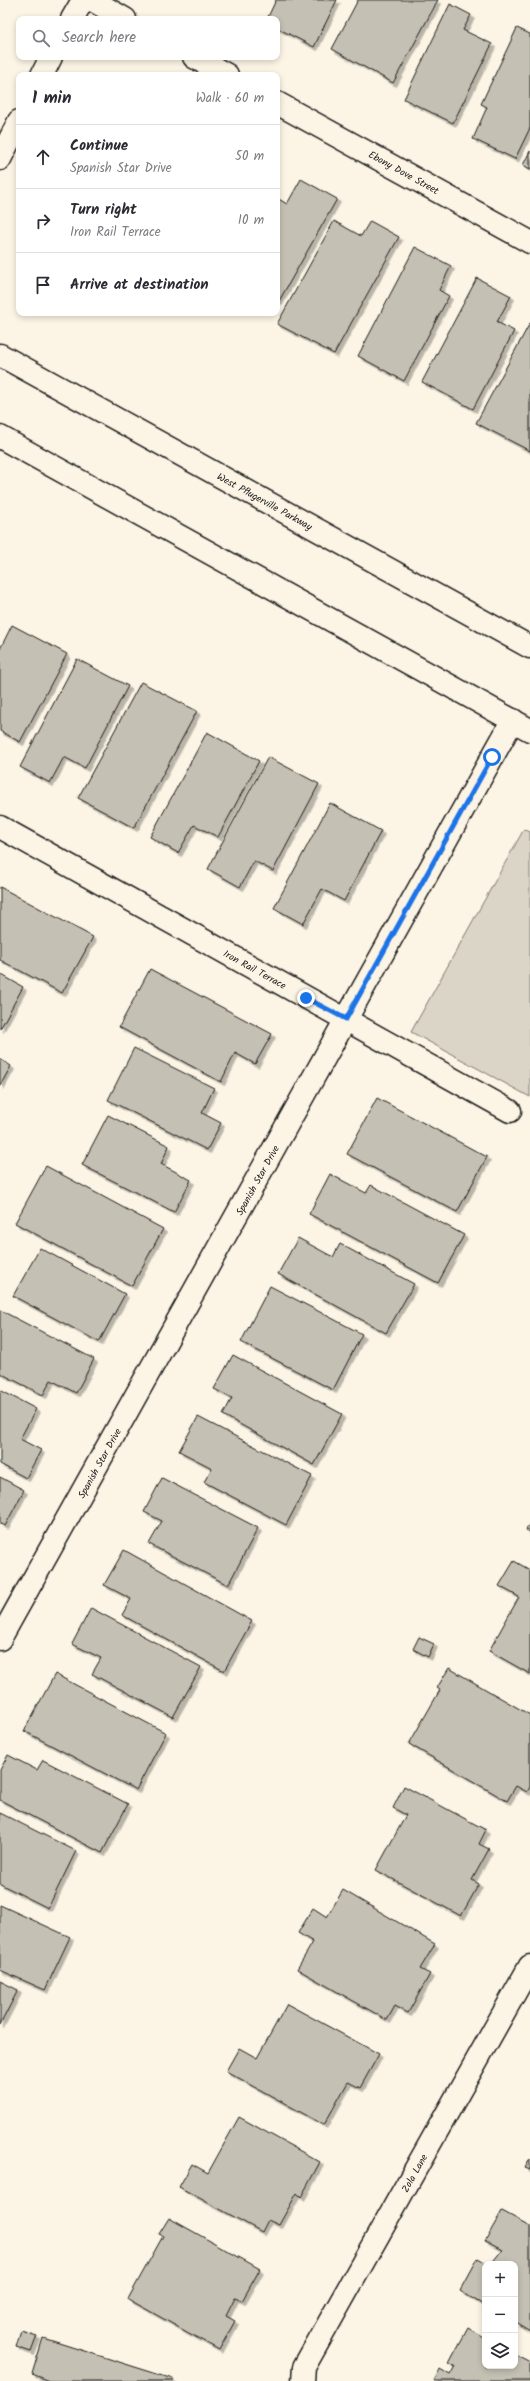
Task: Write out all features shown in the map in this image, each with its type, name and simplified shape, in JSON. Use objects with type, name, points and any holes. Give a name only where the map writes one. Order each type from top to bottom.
[{"type":"street","points":[[74,16],[83,0]]},
{"type":"street","points":[[92,0],[120,16]]},
{"type":"street","points":[[44,72],[50,60]]},
{"type":"street","points":[[200,60],[222,72]]},
{"type":"street","name":"Ebony Dove Street","points":[[280,105],[530,242]]},
{"type":"street","points":[[0,159],[16,127]]},
{"type":"street","name":"West Pflugerville Parkway","points":[[0,355],[530,647]]},
{"type":"street","points":[[0,437],[522,725]]},
{"type":"street","name":"Spanish Star Drive","points":[[0,1639],[346,1019],[522,725]]},
{"type":"street","name":"Iron Rail Terrace","points":[[0,827],[510,1111]]},
{"type":"street","name":"Zola Lane","points":[[303,2381],[304,2367],[530,1966]]},
{"type":"shaded area","points":[[524,829],[530,832],[530,1097],[411,1032]]},
{"type":"building","points":[[276,0],[337,0],[314,47],[280,30],[280,16],[268,16]]},
{"type":"building","points":[[358,0],[438,0],[393,83],[332,49]]},
{"type":"building","points":[[450,4],[471,15],[463,30],[492,44],[453,123],[404,99]]},
{"type":"building","points":[[517,28],[530,34],[530,128],[515,159],[473,139],[487,107],[481,104]]},
{"type":"building","points":[[530,151],[530,169],[523,165]]},
{"type":"building","points":[[301,179],[337,199],[280,299],[280,200],[287,204]]},
{"type":"building","points":[[334,221],[361,236],[370,221],[399,237],[334,354],[277,324]]},
{"type":"building","points":[[415,247],[451,266],[439,290],[449,296],[404,381],[358,356]]},
{"type":"building","points":[[477,278],[511,296],[497,322],[514,331],[473,409],[422,382]]},
{"type":"building","points":[[530,323],[530,451],[476,423]]},
{"type":"building","points":[[12,625],[67,654],[20,742],[0,731],[0,649]]},
{"type":"building","points":[[77,659],[128,686],[85,768],[64,757],[50,783],[20,767]]},
{"type":"building","points":[[141,682],[197,711],[134,828],[78,798]]},
{"type":"building","points":[[207,732],[259,761],[218,837],[194,825],[178,853],[150,837]]},
{"type":"building","points":[[268,757],[319,784],[273,871],[254,861],[240,887],[208,869]]},
{"type":"building","points":[[330,803],[381,831],[344,901],[322,889],[303,924],[274,908]]},
{"type":"building","points":[[0,887],[93,937],[62,993],[0,960]]},
{"type":"building","points":[[150,969],[272,1034],[255,1064],[235,1053],[221,1082],[119,1027]]},
{"type":"building","points":[[0,974],[23,987],[0,1029]]},
{"type":"building","points":[[134,1048],[214,1088],[202,1113],[221,1123],[207,1150],[108,1100]]},
{"type":"building","points":[[0,1059],[11,1066],[0,1086]]},
{"type":"building","points":[[377,1098],[487,1157],[457,1212],[347,1154]]},
{"type":"building","points":[[108,1115],[169,1146],[161,1164],[191,1180],[174,1212],[82,1165]]},
{"type":"building","points":[[46,1166],[163,1229],[132,1286],[15,1223]]},
{"type":"building","points":[[330,1174],[366,1193],[371,1185],[464,1235],[438,1283],[309,1214]]},
{"type":"building","points":[[298,1238],[333,1257],[340,1244],[414,1284],[386,1333],[278,1274]]},
{"type":"building","points":[[40,1248],[125,1294],[99,1342],[13,1296]]},
{"type":"building","points":[[270,1286],[362,1334],[333,1390],[241,1342]]},
{"type":"building","points":[[0,1310],[94,1359],[76,1393],[51,1380],[43,1395],[0,1373]]},
{"type":"building","points":[[233,1355],[342,1414],[314,1465],[223,1415],[232,1398],[214,1389]]},
{"type":"building","points":[[0,1390],[36,1409],[20,1439],[41,1450],[26,1478],[0,1464]]},
{"type":"building","points":[[198,1417],[312,1476],[286,1525],[204,1482],[212,1468],[179,1451]]},
{"type":"building","points":[[0,1477],[24,1490],[5,1526],[0,1524]]},
{"type":"building","points":[[162,1478],[258,1528],[228,1585],[149,1544],[162,1521],[144,1512]]},
{"type":"building","points":[[530,1523],[530,1532],[526,1530]]},
{"type":"building","points":[[124,1550],[252,1621],[224,1671],[122,1615],[131,1599],[104,1585]]},
{"type":"building","points":[[514,1561],[530,1570],[530,1674],[489,1651],[519,1597],[499,1586]]},
{"type":"building","points":[[91,1608],[201,1667],[173,1717],[92,1674],[101,1658],[72,1644]]},
{"type":"building","points":[[419,1637],[434,1644],[428,1657],[413,1649]]},
{"type":"building","points":[[449,1668],[530,1715],[530,1787],[527,1792],[516,1786],[507,1801],[409,1744],[440,1690],[437,1688]]},
{"type":"building","points":[[55,1674],[166,1733],[136,1790],[24,1731]]},
{"type":"building","points":[[8,1755],[37,1770],[43,1760],[128,1804],[102,1853],[0,1800],[0,1770]]},
{"type":"building","points":[[404,1786],[486,1830],[479,1844],[489,1849],[472,1880],[479,1884],[461,1916],[376,1870],[406,1815],[393,1808]]},
{"type":"building","points":[[0,1813],[76,1851],[48,1908],[0,1884]]},
{"type":"building","points":[[343,1890],[435,1944],[420,1969],[430,1974],[408,2013],[395,2006],[387,2020],[297,1969],[313,1942],[298,1933],[313,1908],[327,1917]]},
{"type":"building","points":[[0,1905],[70,1937],[45,1990],[0,1970]]},
{"type":"building","points":[[0,1981],[18,1990],[0,2025]]},
{"type":"building","points":[[287,2004],[379,2054],[360,2088],[348,2082],[324,2125],[226,2071],[239,2048],[257,2058]]},
{"type":"building","points":[[239,2117],[320,2162],[301,2197],[297,2193],[279,2225],[268,2220],[262,2232],[179,2187],[192,2164],[208,2173]]},
{"type":"building","points":[[530,2159],[530,2170],[525,2168]]},
{"type":"building","points":[[502,2211],[530,2226],[530,2331],[518,2324],[518,2261],[493,2261],[502,2250],[485,2241]]},
{"type":"building","points":[[169,2218],[260,2269],[242,2301],[235,2298],[226,2316],[235,2321],[219,2350],[128,2299],[163,2236],[159,2234]]},
{"type":"building","points":[[478,2258],[483,2261],[482,2304],[460,2291]]},
{"type":"building","points":[[468,2328],[482,2336],[482,2369],[518,2369],[518,2356],[530,2362],[530,2381],[434,2381],[440,2369],[450,2375],[455,2366],[449,2363]]},
{"type":"building","points":[[21,2331],[37,2336],[31,2352],[16,2347]]},
{"type":"building","points":[[43,2338],[173,2379],[173,2381],[50,2381],[32,2374]]},
{"type":"route","points":[[306,998],[346,1019],[492,757]]}]
